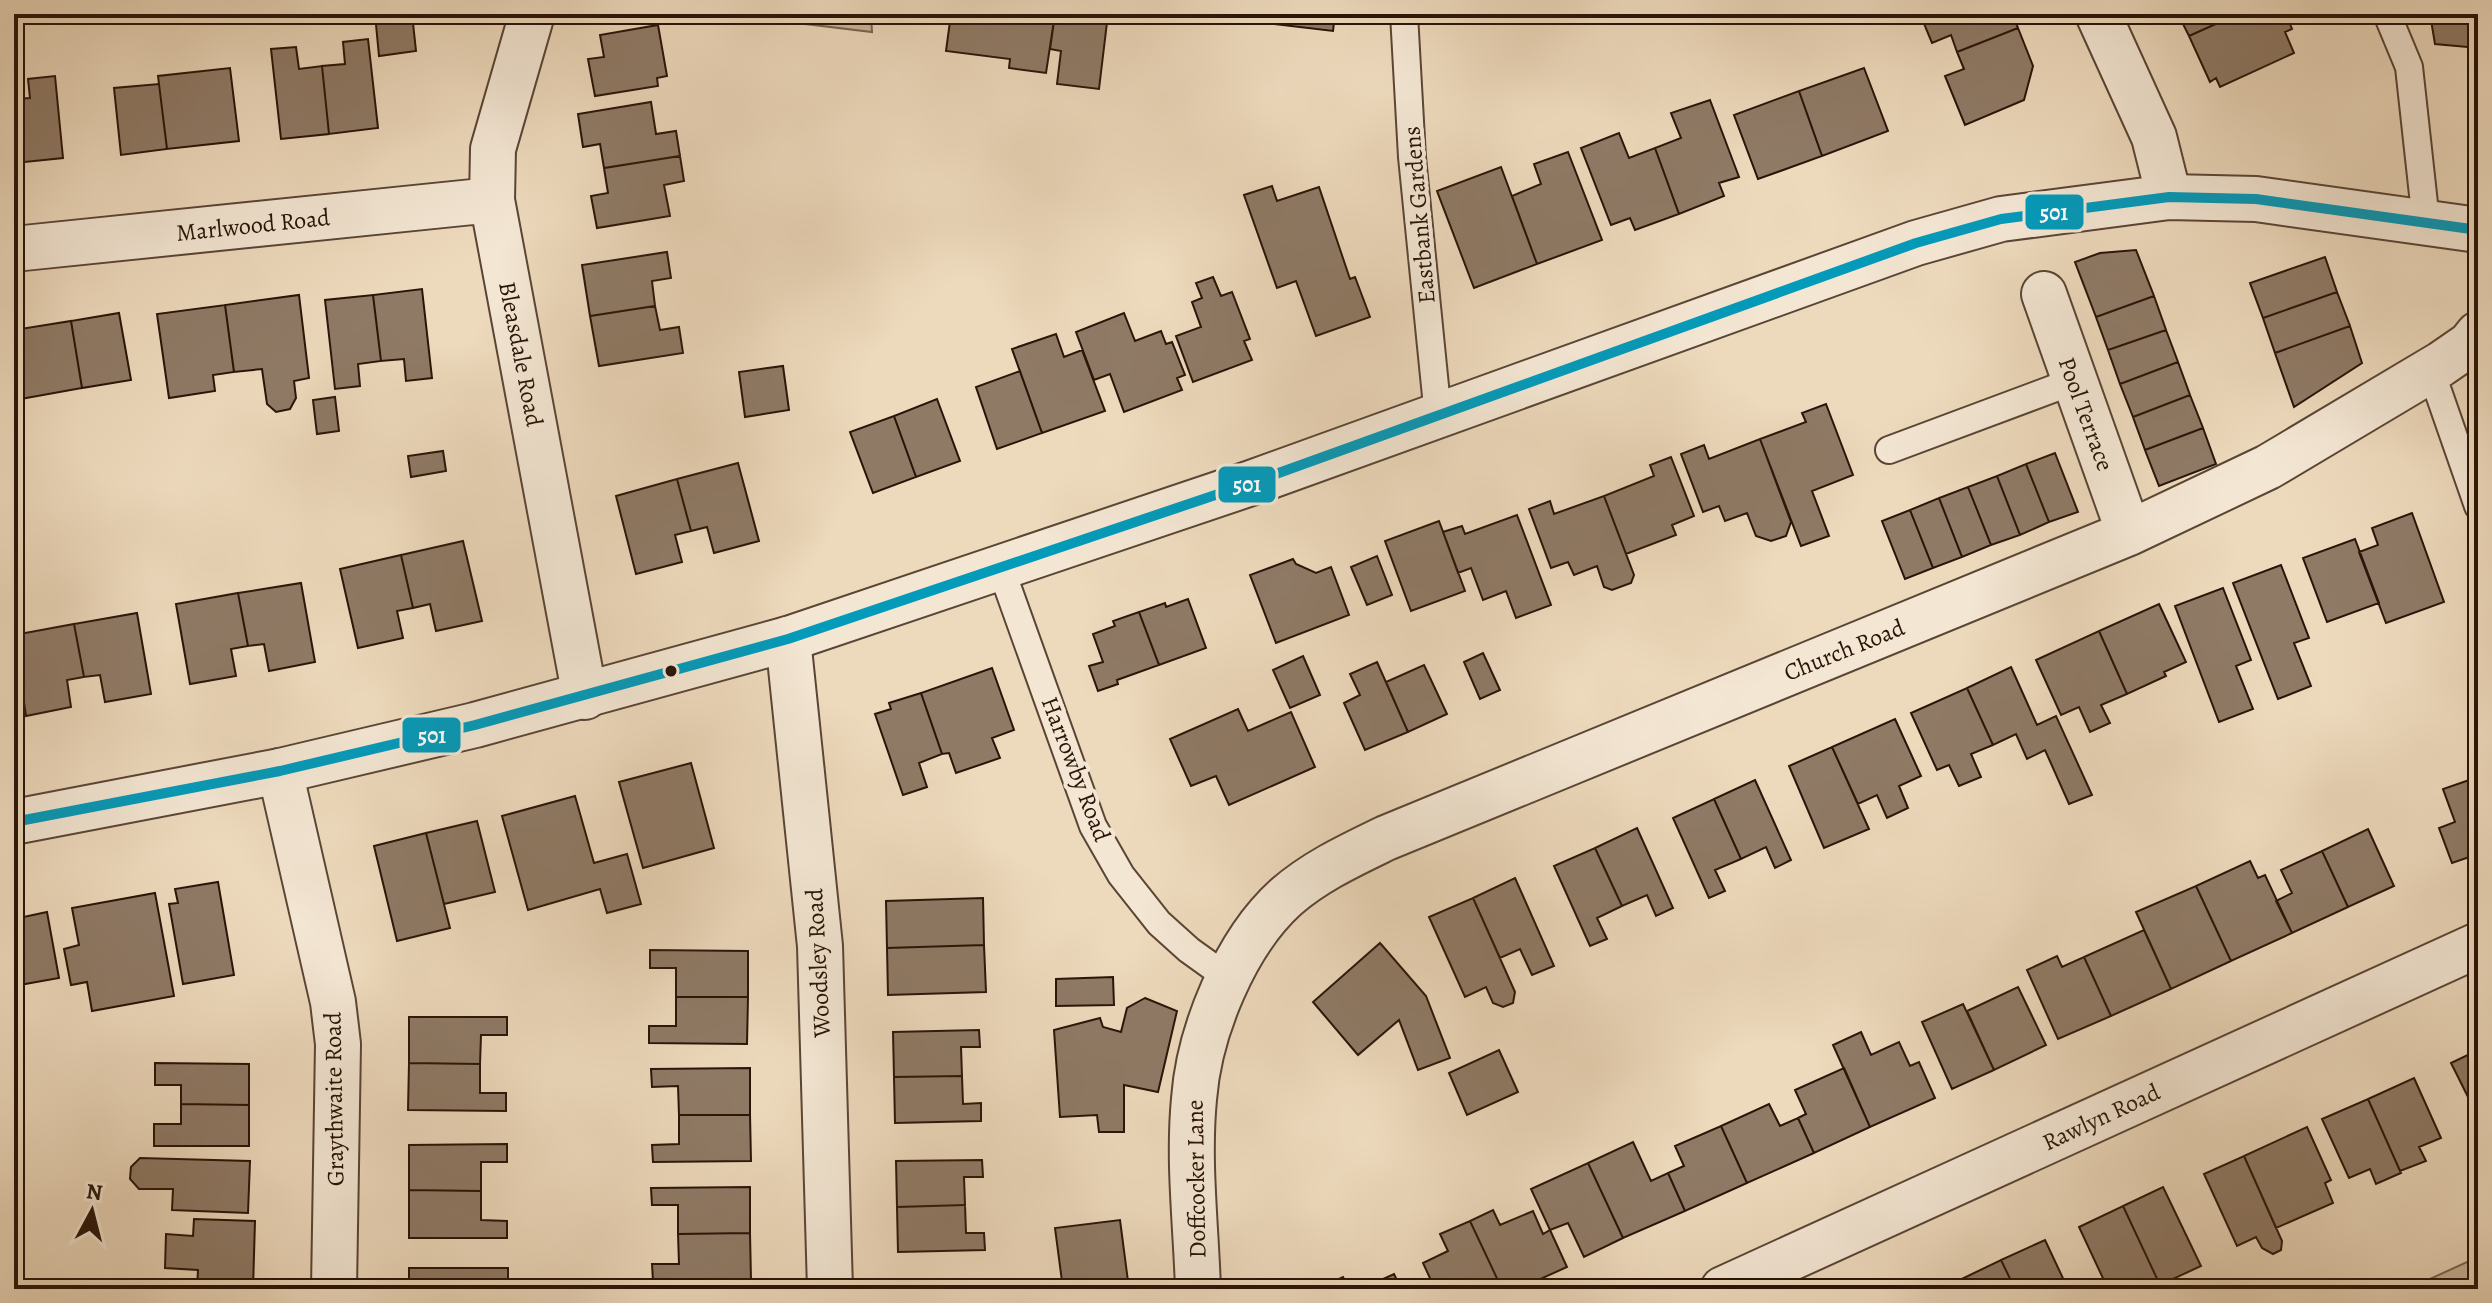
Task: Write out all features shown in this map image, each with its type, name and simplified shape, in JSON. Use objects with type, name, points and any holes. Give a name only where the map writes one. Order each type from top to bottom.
[{"type":"street","name":"Bleasdale Road","points":[[532,14],[493,149],[492,200],[585,697]]},
{"type":"street","points":[[2098,14],[2146,115],[2169,197]]},
{"type":"street","points":[[14,822],[280,771],[585,697],[788,639],[1251,483],[1916,243],[2001,219],[2169,197],[2256,199],[2478,230]]},
{"type":"street","name":"Marlwood Road","points":[[14,249],[492,200]]},
{"type":"street","name":"Pool Terrace","points":[[2044,294],[2129,533]]},
{"type":"street","name":"Church Road","points":[[1228,978],[1252,936],[1286,898],[1331,864],[1386,838],[2129,533],[2268,467],[2431,371],[2470,344],[2478,334]]},
{"type":"street","name":"Woodsley Road","points":[[788,639],[820,946],[830,1289]]},
{"type":"street","name":"Graythwaite Road","points":[[280,771],[330,988],[338,1044],[334,1289]]},
{"type":"street","name":"Rawlyn Road","points":[[1723,1289],[2478,945]]},
{"type":"street","name":"Doffcocker Lane","points":[[1198,1289],[1192,1155],[1194,1099],[1200,1059],[1228,978]]},
{"type":"lane","name":"Eastbank Gardens","points":[[1404,14],[1412,157],[1438,416]]},
{"type":"lane","points":[[2387,14],[2409,67],[2426,222]]},
{"type":"lane","points":[[2431,371],[2478,506]]},
{"type":"lane","points":[[1889,450],[2074,381]]},
{"type":"lane","name":"Harrowby Road","points":[[1000,566],[1093,826],[1121,875],[1159,923],[1189,950],[1228,978]]},
{"type":"shaded area","points":[[780,14],[871,14],[872,32],[781,21]]},
{"type":"shaded area","points":[[2478,1257],[2478,1289],[2408,1289]]},
{"type":"building","points":[[375,14],[412,14],[416,51],[379,56]]},
{"type":"building","points":[[951,14],[1055,14],[1046,73],[1009,68],[1010,59],[946,51]]},
{"type":"building","points":[[1055,14],[1108,14],[1099,89],[1057,84],[1061,51],[1050,49]]},
{"type":"building","points":[[1259,14],[1335,14],[1333,31],[1258,22]]},
{"type":"building","points":[[1920,14],[2012,14],[2018,28],[1957,52],[1951,35],[1932,43]]},
{"type":"building","points":[[2178,14],[2238,14],[2189,36]]},
{"type":"building","points":[[2238,14],[2251,14],[2253,19],[2264,14],[2286,14],[2292,29],[2285,32],[2294,53],[2220,87],[2216,78],[2210,82],[2189,36]]},
{"type":"building","points":[[2430,14],[2478,14],[2478,48],[2435,44]]},
{"type":"building","points":[[658,25],[667,76],[657,78],[658,86],[595,96],[588,59],[604,57],[600,35]]},
{"type":"building","points":[[2018,28],[2033,66],[2024,100],[1965,125],[1945,76],[1964,69],[1957,52]]},
{"type":"building","points":[[368,39],[378,128],[329,134],[322,66],[345,64],[343,42]]},
{"type":"building","points":[[296,47],[299,69],[322,66],[329,134],[281,139],[271,49]]},
{"type":"building","points":[[230,68],[239,141],[167,149],[158,76]]},
{"type":"building","points":[[1864,68],[1888,131],[1822,156],[1799,91]]},
{"type":"building","points":[[55,76],[63,158],[15,163],[14,99],[30,98],[28,79]]},
{"type":"building","points":[[159,84],[167,149],[121,155],[114,88]]},
{"type":"building","points":[[1799,91],[1822,156],[1758,179],[1734,115]]},
{"type":"building","points":[[1710,100],[1739,177],[1719,183],[1724,196],[1679,214],[1655,148],[1681,138],[1671,113]]},
{"type":"building","points":[[651,102],[656,134],[676,131],[680,156],[604,168],[600,144],[583,147],[578,114]]},
{"type":"building","points":[[1619,133],[1629,158],[1655,148],[1679,214],[1635,230],[1630,218],[1611,225],[1581,148]]},
{"type":"building","points":[[1568,152],[1602,240],[1537,264],[1512,196],[1541,184],[1534,164]]},
{"type":"building","points":[[680,156],[684,181],[664,185],[670,216],[597,228],[591,196],[608,193],[604,168]]},
{"type":"building","points":[[1501,167],[1537,264],[1474,288],[1437,191]]},
{"type":"building","points":[[1272,186],[1277,201],[1319,187],[1350,279],[1355,277],[1370,317],[1316,336],[1296,281],[1277,288],[1244,195]]},
{"type":"building","points":[[2136,250],[2154,296],[2096,317],[2075,262],[2100,253]]},
{"type":"building","points":[[667,252],[671,278],[652,281],[655,306],[590,316],[582,265]]},
{"type":"building","points":[[2325,257],[2337,292],[2263,318],[2250,283]]},
{"type":"building","points":[[1213,277],[1221,296],[1232,292],[1250,339],[1244,341],[1252,360],[1193,382],[1176,336],[1201,327],[1192,302],[1202,298],[1196,283]]},
{"type":"building","points":[[422,289],[432,378],[406,381],[404,359],[381,361],[373,295]]},
{"type":"building","points":[[2337,292],[2350,326],[2275,353],[2263,318]]},
{"type":"building","points":[[299,295],[309,378],[294,381],[296,398],[290,409],[276,412],[267,404],[262,369],[234,372],[225,305]]},
{"type":"building","points":[[373,295],[381,361],[358,364],[360,386],[335,389],[325,300]]},
{"type":"building","points":[[2154,296],[2166,330],[2108,350],[2096,317]]},
{"type":"building","points":[[225,305],[234,372],[213,375],[215,391],[169,398],[157,314]]},
{"type":"building","points":[[655,306],[660,330],[679,327],[683,353],[599,366],[590,316]]},
{"type":"building","points":[[119,313],[131,380],[82,388],[71,321]]},
{"type":"building","points":[[1124,313],[1135,341],[1161,331],[1166,344],[1172,342],[1185,375],[1177,378],[1182,390],[1124,412],[1110,374],[1094,380],[1076,332]]},
{"type":"building","points":[[71,321],[82,388],[15,400],[14,330]]},
{"type":"building","points":[[2350,326],[2362,363],[2294,407],[2275,353]]},
{"type":"building","points":[[2166,330],[2178,362],[2120,384],[2108,350]]},
{"type":"building","points":[[1056,334],[1064,357],[1082,350],[1105,411],[1042,433],[1012,349]]},
{"type":"building","points":[[2178,362],[2190,395],[2133,417],[2120,384]]},
{"type":"building","points":[[783,366],[789,410],[745,417],[739,372]]},
{"type":"building","points":[[1020,371],[1042,433],[997,449],[976,387]]},
{"type":"building","points":[[2190,395],[2203,428],[2145,450],[2133,417]]},
{"type":"building","points":[[335,397],[339,431],[317,434],[313,400]]},
{"type":"building","points":[[937,399],[960,461],[916,477],[894,416]]},
{"type":"building","points":[[1826,404],[1853,475],[1812,491],[1829,536],[1801,546],[1760,439],[1806,422],[1802,413]]},
{"type":"building","points":[[894,416],[916,477],[873,493],[850,432]]},
{"type":"building","points":[[2203,428],[2216,464],[2159,486],[2145,450]]},
{"type":"building","points":[[1760,439],[1791,522],[1786,536],[1771,541],[1756,536],[1747,513],[1725,521],[1719,506],[1703,512],[1681,454],[1704,445],[1709,459]]},
{"type":"building","points":[[443,451],[446,471],[411,477],[408,456]]},
{"type":"building","points":[[2055,453],[2078,512],[2049,522],[2026,464]]},
{"type":"building","points":[[1671,457],[1694,516],[1672,525],[1676,535],[1626,554],[1604,496],[1654,476],[1650,465]]},
{"type":"building","points":[[738,463],[759,541],[714,553],[707,527],[691,531],[677,479]]},
{"type":"building","points":[[2026,464],[2049,522],[2020,535],[1997,476]]},
{"type":"building","points":[[1997,476],[2020,535],[1991,545],[1968,487]]},
{"type":"building","points":[[677,479],[691,531],[675,535],[682,562],[636,574],[616,496]]},
{"type":"building","points":[[1968,487],[1991,545],[1962,557],[1939,498]]},
{"type":"building","points":[[1604,496],[1634,575],[1631,583],[1612,590],[1604,587],[1597,566],[1574,575],[1568,562],[1551,568],[1529,509],[1550,501],[1554,514]]},
{"type":"building","points":[[1939,498],[1962,557],[1933,568],[1910,510]]},
{"type":"building","points":[[1910,510],[1933,568],[1905,579],[1882,521]]},
{"type":"building","points":[[2412,513],[2444,602],[2386,623],[2359,552],[2378,545],[2372,528]]},
{"type":"building","points":[[1517,515],[1551,605],[1516,618],[1506,591],[1483,600],[1471,568],[1458,573],[1443,532],[1462,526],[1465,534]]},
{"type":"building","points":[[1439,521],[1465,591],[1411,611],[1385,541]]},
{"type":"building","points":[[2355,539],[2379,603],[2327,622],[2303,558]]},
{"type":"building","points":[[463,541],[482,621],[436,631],[430,604],[413,608],[401,555]]},
{"type":"building","points":[[401,555],[413,608],[397,611],[403,638],[358,648],[340,569]]},
{"type":"building","points":[[1377,556],[1392,595],[1367,605],[1351,567]]},
{"type":"building","points":[[1293,559],[1296,564],[1316,573],[1331,567],[1349,615],[1276,643],[1250,575]]},
{"type":"building","points":[[2281,565],[2309,638],[2294,643],[2311,686],[2278,699],[2233,583]]},
{"type":"building","points":[[301,583],[315,662],[269,671],[264,644],[248,646],[238,593]]},
{"type":"building","points":[[2223,588],[2251,660],[2236,666],[2253,709],[2219,722],[2175,606]]},
{"type":"building","points":[[238,593],[248,646],[231,649],[236,676],[190,684],[176,604]]},
{"type":"building","points":[[1188,599],[1206,648],[1159,665],[1139,612]]},
{"type":"building","points":[[2159,604],[2186,662],[2164,672],[2166,676],[2127,694],[2099,631]]},
{"type":"building","points":[[1139,612],[1159,665],[1117,680],[1118,684],[1098,691],[1089,666],[1103,662],[1093,634],[1115,626],[1113,621]]},
{"type":"building","points":[[137,613],[151,694],[105,702],[100,675],[84,677],[74,624]]},
{"type":"building","points":[[74,624],[84,677],[67,680],[71,707],[26,716],[14,635]]},
{"type":"building","points":[[2099,631],[2127,694],[2101,705],[2110,723],[2090,732],[2079,707],[2061,715],[2036,660]]},
{"type":"building","points":[[2478,644],[2478,665],[2471,646]]},
{"type":"building","points":[[1483,653],[1500,690],[1480,699],[1464,662]]},
{"type":"building","points":[[1303,656],[1320,695],[1290,708],[1273,670]]},
{"type":"building","points":[[1377,662],[1408,732],[1365,750],[1344,703],[1360,695],[1350,674]]},
{"type":"building","points":[[1424,665],[1447,714],[1408,732],[1386,682]]},
{"type":"building","points":[[2011,667],[2037,725],[2056,716],[2092,795],[2069,804],[2045,750],[2027,759],[2016,734],[1993,745],[1967,688]]},
{"type":"building","points":[[992,668],[1014,730],[992,738],[1000,758],[956,773],[949,753],[942,754],[921,693]]},
{"type":"building","points":[[1967,688],[1993,745],[1971,754],[1981,777],[1959,786],[1949,765],[1937,770],[1911,713]]},
{"type":"building","points":[[921,693],[942,754],[919,763],[927,787],[903,795],[875,714],[891,709],[889,703]]},
{"type":"building","points":[[1238,709],[1248,731],[1291,712],[1315,767],[1229,805],[1216,776],[1191,786],[1170,739]]},
{"type":"building","points":[[1895,719],[1921,776],[1899,786],[1908,808],[1887,818],[1877,795],[1858,804],[1832,747]]},
{"type":"building","points":[[1832,747],[1869,829],[1824,848],[1789,766]]},
{"type":"building","points":[[691,763],[714,848],[643,868],[619,782]]},
{"type":"building","points":[[2478,777],[2478,854],[2452,863],[2439,828],[2455,822],[2443,789]]},
{"type":"building","points":[[1755,780],[1791,860],[1775,868],[1766,847],[1741,859],[1714,799]]},
{"type":"building","points":[[575,796],[594,863],[627,854],[641,904],[607,913],[600,889],[528,910],[502,816]]},
{"type":"building","points":[[1714,799],[1741,859],[1715,870],[1725,891],[1709,898],[1673,818]]},
{"type":"building","points":[[477,821],[495,892],[444,904],[426,833]]},
{"type":"building","points":[[1637,828],[1673,908],[1656,916],[1647,895],[1622,906],[1595,848]]},
{"type":"building","points":[[2368,829],[2394,886],[2348,907],[2322,851]]},
{"type":"building","points":[[426,833],[450,928],[397,941],[374,846]]},
{"type":"building","points":[[1595,848],[1622,906],[1597,918],[1607,939],[1590,946],[1554,866]]},
{"type":"building","points":[[2322,851],[2348,907],[2292,933],[2276,901],[2292,893],[2281,870]]},
{"type":"building","points":[[2250,861],[2258,878],[2265,875],[2292,933],[2231,961],[2196,886]]},
{"type":"building","points":[[1515,878],[1554,966],[1532,975],[1520,949],[1500,958],[1473,898]]},
{"type":"building","points":[[218,882],[234,975],[183,984],[169,904],[178,903],[175,889]]},
{"type":"building","points":[[2196,886],[2231,961],[2171,989],[2136,912]]},
{"type":"building","points":[[155,893],[174,996],[92,1011],[87,982],[71,985],[64,949],[79,945],[72,908]]},
{"type":"building","points":[[983,898],[984,945],[887,948],[886,901]]},
{"type":"building","points":[[1473,898],[1515,992],[1513,1003],[1503,1007],[1493,1003],[1486,987],[1465,997],[1429,917]]},
{"type":"building","points":[[47,912],[59,978],[14,986],[14,919]]},
{"type":"building","points":[[2144,930],[2171,989],[2111,1016],[2084,957]]},
{"type":"building","points":[[1380,943],[1426,996],[1450,1058],[1418,1070],[1399,1020],[1358,1055],[1313,1002]]},
{"type":"building","points":[[984,945],[986,992],[888,995],[887,948]]},
{"type":"building","points":[[650,950],[748,951],[748,997],[676,997],[676,968],[650,968]]},
{"type":"building","points":[[2057,956],[2062,967],[2084,957],[2111,1016],[2058,1039],[2027,970]]},
{"type":"building","points":[[1113,977],[1114,1005],[1056,1006],[1056,979]]},
{"type":"building","points":[[2018,987],[2046,1045],[1994,1070],[1967,1011]]},
{"type":"building","points":[[676,997],[748,997],[747,1044],[649,1043],[649,1026],[676,1026]]},
{"type":"building","points":[[1145,998],[1177,1011],[1158,1092],[1124,1085],[1124,1132],[1099,1132],[1097,1115],[1060,1117],[1054,1030],[1100,1018],[1103,1027],[1121,1032],[1127,1008]]},
{"type":"building","points":[[1963,1004],[1994,1070],[1952,1089],[1922,1022]]},
{"type":"building","points":[[409,1017],[507,1017],[507,1035],[481,1035],[480,1064],[409,1063]]},
{"type":"building","points":[[979,1030],[980,1047],[961,1047],[962,1076],[894,1077],[893,1032]]},
{"type":"building","points":[[1861,1032],[1871,1055],[1899,1042],[1910,1066],[1919,1062],[1935,1098],[1870,1127],[1833,1045]]},
{"type":"building","points":[[1499,1050],[1518,1092],[1467,1115],[1449,1073]]},
{"type":"building","points":[[2478,1050],[2478,1117],[2451,1063]]},
{"type":"building","points":[[155,1063],[249,1064],[249,1105],[181,1104],[181,1085],[155,1085]]},
{"type":"building","points":[[409,1063],[480,1064],[480,1093],[506,1093],[506,1111],[408,1110]]},
{"type":"building","points":[[750,1068],[750,1115],[679,1115],[678,1086],[652,1087],[651,1069]]},
{"type":"building","points":[[1844,1068],[1870,1127],[1814,1153],[1798,1118],[1806,1114],[1795,1090]]},
{"type":"building","points":[[962,1076],[963,1104],[981,1103],[981,1121],[895,1123],[894,1077]]},
{"type":"building","points":[[2414,1078],[2441,1138],[2419,1147],[2426,1161],[2400,1171],[2368,1099]]},
{"type":"building","points":[[2368,1099],[2401,1173],[2376,1184],[2370,1169],[2349,1178],[2322,1119]]},
{"type":"building","points":[[181,1104],[249,1105],[249,1146],[154,1146],[154,1124],[181,1124]]},
{"type":"building","points":[[1769,1104],[1780,1126],[1798,1118],[1814,1153],[1747,1183],[1721,1126]]},
{"type":"building","points":[[679,1115],[750,1115],[751,1161],[653,1162],[652,1145],[679,1144]]},
{"type":"building","points":[[1721,1126],[1747,1183],[1685,1211],[1668,1173],[1684,1166],[1675,1146]]},
{"type":"building","points":[[2307,1127],[2331,1180],[2325,1183],[2333,1203],[2276,1228],[2244,1156]]},
{"type":"building","points":[[1633,1142],[1651,1181],[1668,1173],[1685,1211],[1623,1238],[1588,1163]]},
{"type":"building","points":[[507,1144],[507,1162],[481,1162],[481,1191],[409,1190],[409,1145]]},
{"type":"building","points":[[2244,1156],[2282,1241],[2281,1250],[2273,1254],[2262,1248],[2256,1237],[2237,1246],[2204,1174]]},
{"type":"building","points":[[140,1158],[250,1161],[248,1213],[172,1210],[173,1189],[139,1189],[130,1179],[131,1167]]},
{"type":"building","points":[[982,1160],[983,1177],[964,1177],[965,1205],[897,1207],[896,1161]]},
{"type":"building","points":[[1588,1163],[1623,1238],[1584,1257],[1568,1223],[1550,1230],[1531,1189]]},
{"type":"building","points":[[750,1187],[750,1233],[678,1234],[678,1205],[652,1205],[651,1188]]},
{"type":"building","points":[[2163,1187],[2201,1266],[2160,1285],[2123,1206]]},
{"type":"building","points":[[409,1190],[481,1191],[481,1220],[507,1221],[507,1238],[409,1238]]},
{"type":"building","points":[[965,1205],[966,1233],[984,1233],[985,1250],[898,1252],[897,1207]]},
{"type":"building","points":[[2123,1206],[2162,1289],[2108,1289],[2079,1227]]},
{"type":"building","points":[[1493,1210],[1500,1225],[1533,1211],[1543,1234],[1550,1230],[1567,1267],[1518,1289],[1502,1289],[1470,1221]]},
{"type":"building","points":[[194,1219],[255,1221],[253,1289],[197,1289],[198,1270],[165,1268],[166,1234],[193,1236]]},
{"type":"building","points":[[1120,1220],[1129,1289],[1063,1289],[1055,1228]]},
{"type":"building","points":[[1470,1221],[1502,1289],[1435,1289],[1423,1263],[1448,1251],[1440,1234]]},
{"type":"building","points":[[750,1233],[751,1280],[653,1281],[652,1264],[679,1264],[678,1234]]},
{"type":"building","points":[[2045,1240],[2068,1289],[2015,1289],[2001,1260]]},
{"type":"building","points":[[2001,1260],[2015,1289],[1941,1289]]},
{"type":"building","points":[[409,1268],[508,1268],[508,1286],[409,1289]]},
{"type":"building","points":[[1394,1274],[1401,1289],[1361,1289]]},
{"type":"building","points":[[1343,1277],[1349,1289],[1317,1289]]},
{"type":"transit line","name":"501","points":[[14,822],[280,771],[475,725],[788,639],[1251,483],[1916,243],[2001,219],[2169,197],[2256,199],[2478,230]]}]
